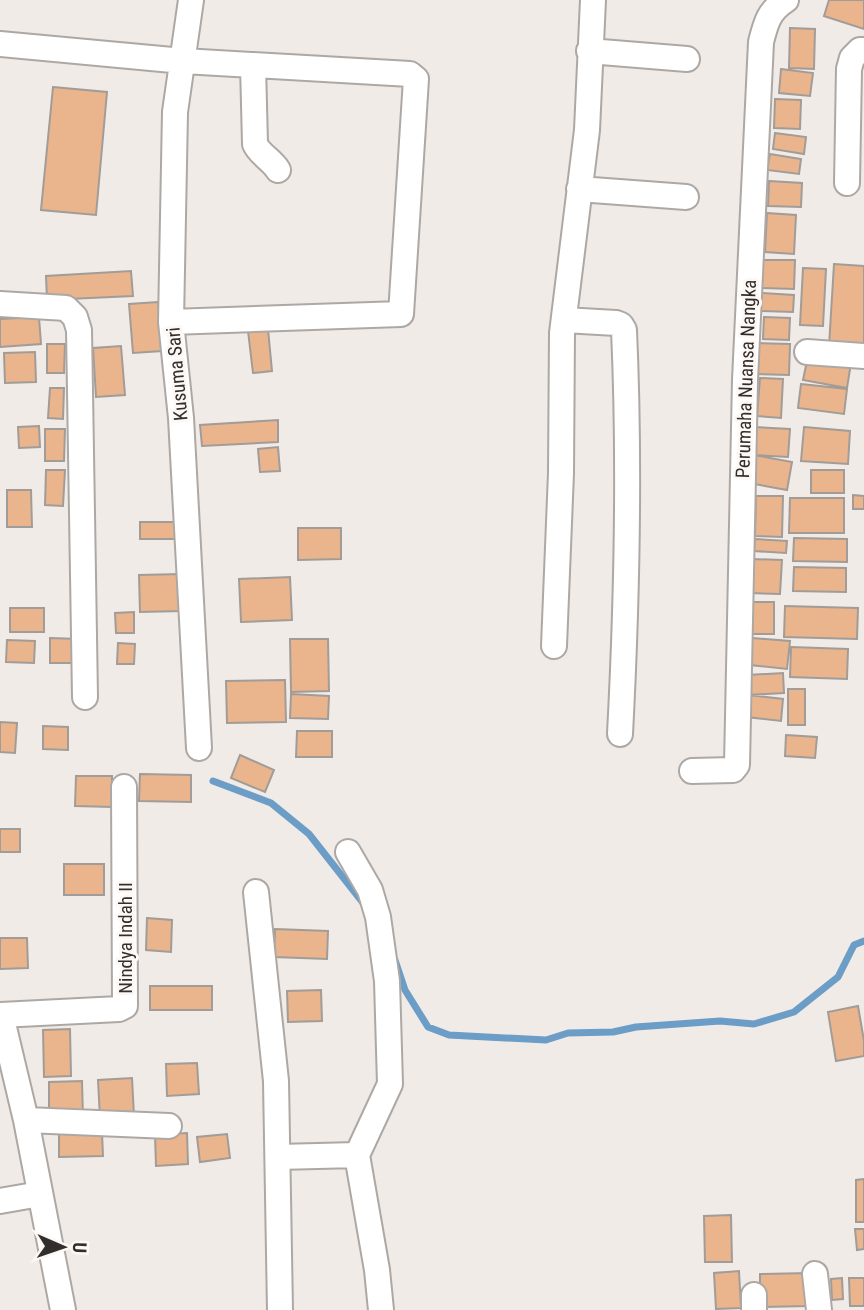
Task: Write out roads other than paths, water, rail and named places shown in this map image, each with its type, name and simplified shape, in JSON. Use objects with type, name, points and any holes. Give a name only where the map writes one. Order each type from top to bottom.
[{"type":"street","name":"Kusuma Sari","points":[[191,0],[175,112],[171,322],[181,418],[199,748]]},
{"type":"street","points":[[554,646],[564,320],[587,130],[593,0]]},
{"type":"street","name":"Perumaha Nuansa Nangka","points":[[692,771],[736,769],[745,380],[761,42],[766,18],[786,0]]},
{"type":"street","points":[[0,44],[183,61],[410,74],[416,79],[402,312],[397,315],[171,322]]},
{"type":"street","points":[[847,183],[849,69],[852,58],[860,50],[864,50]]},
{"type":"street","points":[[589,51],[687,59]]},
{"type":"street","points":[[253,65],[255,144],[260,153],[269,158],[278,170]]},
{"type":"street","points":[[579,189],[686,197]]},
{"type":"street","points":[[0,304],[66,308],[75,317],[79,330],[85,697]]},
{"type":"street","points":[[564,320],[616,323],[624,330],[627,511],[621,734]]},
{"type":"street","points":[[807,352],[864,356]]},
{"type":"street","name":"Nindya Indah II","points":[[1,1015],[119,1009],[124,1006],[124,787]]},
{"type":"street","points":[[348,852],[370,890],[378,917],[387,981],[390,1083],[357,1155],[382,1310]]},
{"type":"street","points":[[256,892],[276,1081],[280,1310]]},
{"type":"street","points":[[1,1015],[26,1120],[63,1310]]},
{"type":"street","points":[[26,1120],[169,1126]]},
{"type":"street","points":[[278,1157],[357,1155]]},
{"type":"street","points":[[0,1201],[40,1194]]},
{"type":"street","points":[[815,1274],[819,1310]]},
{"type":"waterway","points":[[213,781],[271,803],[309,834],[364,904]]},
{"type":"waterway","points":[[395,960],[405,990],[428,1027],[449,1035],[546,1040],[568,1033],[613,1032],[636,1027],[720,1021],[754,1024],[794,1012],[838,977],[854,945],[864,941]]}]
